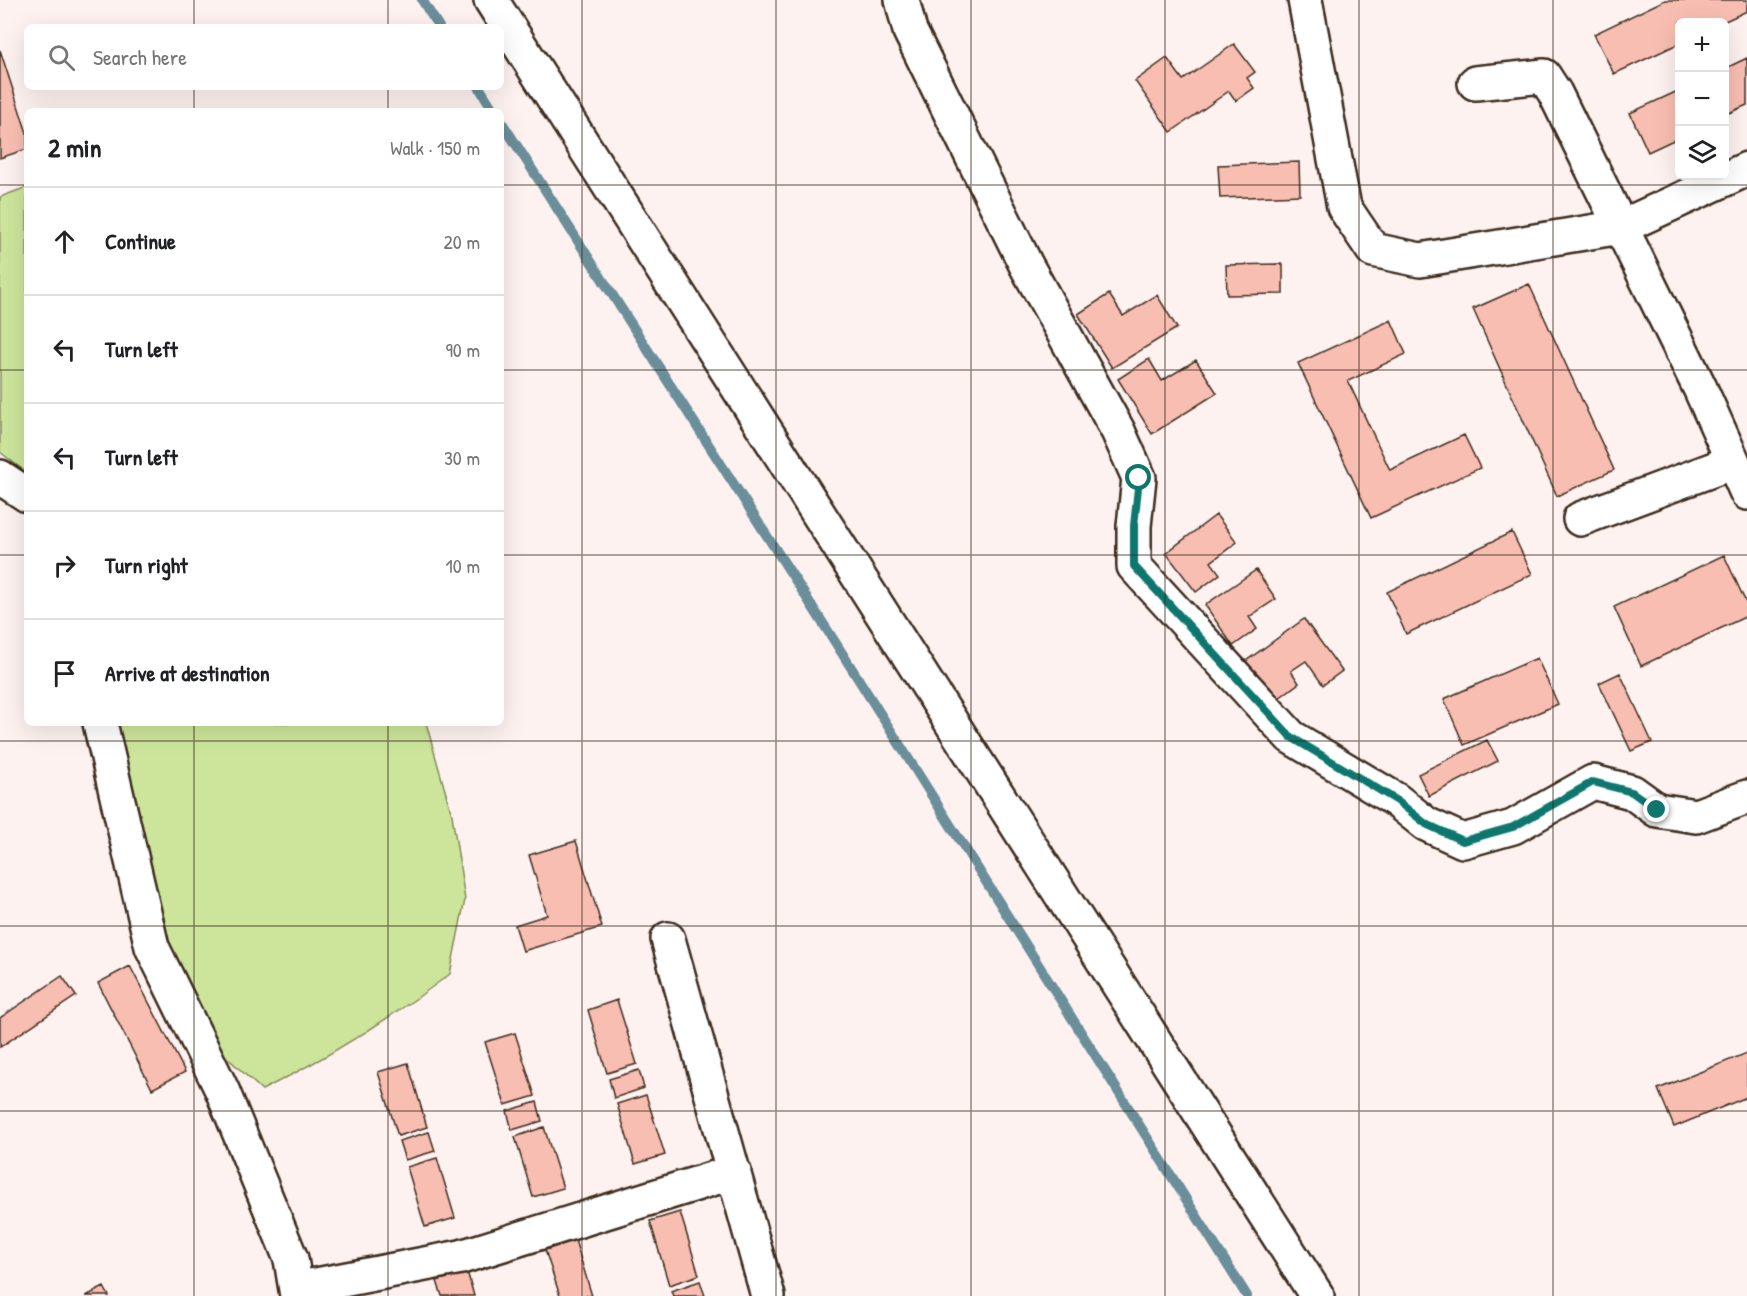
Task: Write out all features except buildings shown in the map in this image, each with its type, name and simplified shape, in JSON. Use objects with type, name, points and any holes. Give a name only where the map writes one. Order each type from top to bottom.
[{"type":"street","points":[[490,0],[1317,1296]]},
{"type":"street","points":[[902,0],[910,31],[1026,265],[1118,431],[1139,478],[1134,526],[1134,566],[1291,737],[1396,800],[1426,824],[1463,841],[1513,827],[1593,782],[1632,792],[1657,810],[1696,816],[1747,797]]},
{"type":"street","points":[[1305,0],[1344,207],[1372,250],[1420,260],[1621,227],[1747,169]]},
{"type":"street","points":[[1475,83],[1544,75],[1621,227],[1747,493]]},
{"type":"street","points":[[1580,519],[1733,462]]},
{"type":"street","points":[[0,477],[24,493]]},
{"type":"street","points":[[101,726],[152,947],[222,1090],[291,1259],[296,1293],[461,1257],[734,1172]]},
{"type":"street","points":[[668,939],[768,1296]]},
{"type":"green space","points":[[24,188],[24,471],[0,452],[0,197]]},
{"type":"green space","points":[[112,726],[427,726],[452,815],[465,900],[450,974],[359,1037],[262,1090],[219,1050],[175,970]]},
{"type":"waterway","points":[[422,0],[437,24]]},
{"type":"waterway","points":[[481,90],[492,108]]},
{"type":"waterway","points":[[504,126],[835,642],[1247,1296]]},
{"type":"route","points":[[1139,478],[1134,526],[1134,566],[1291,737],[1396,800],[1426,824],[1463,841],[1513,827],[1593,782],[1632,792],[1657,810]]}]
